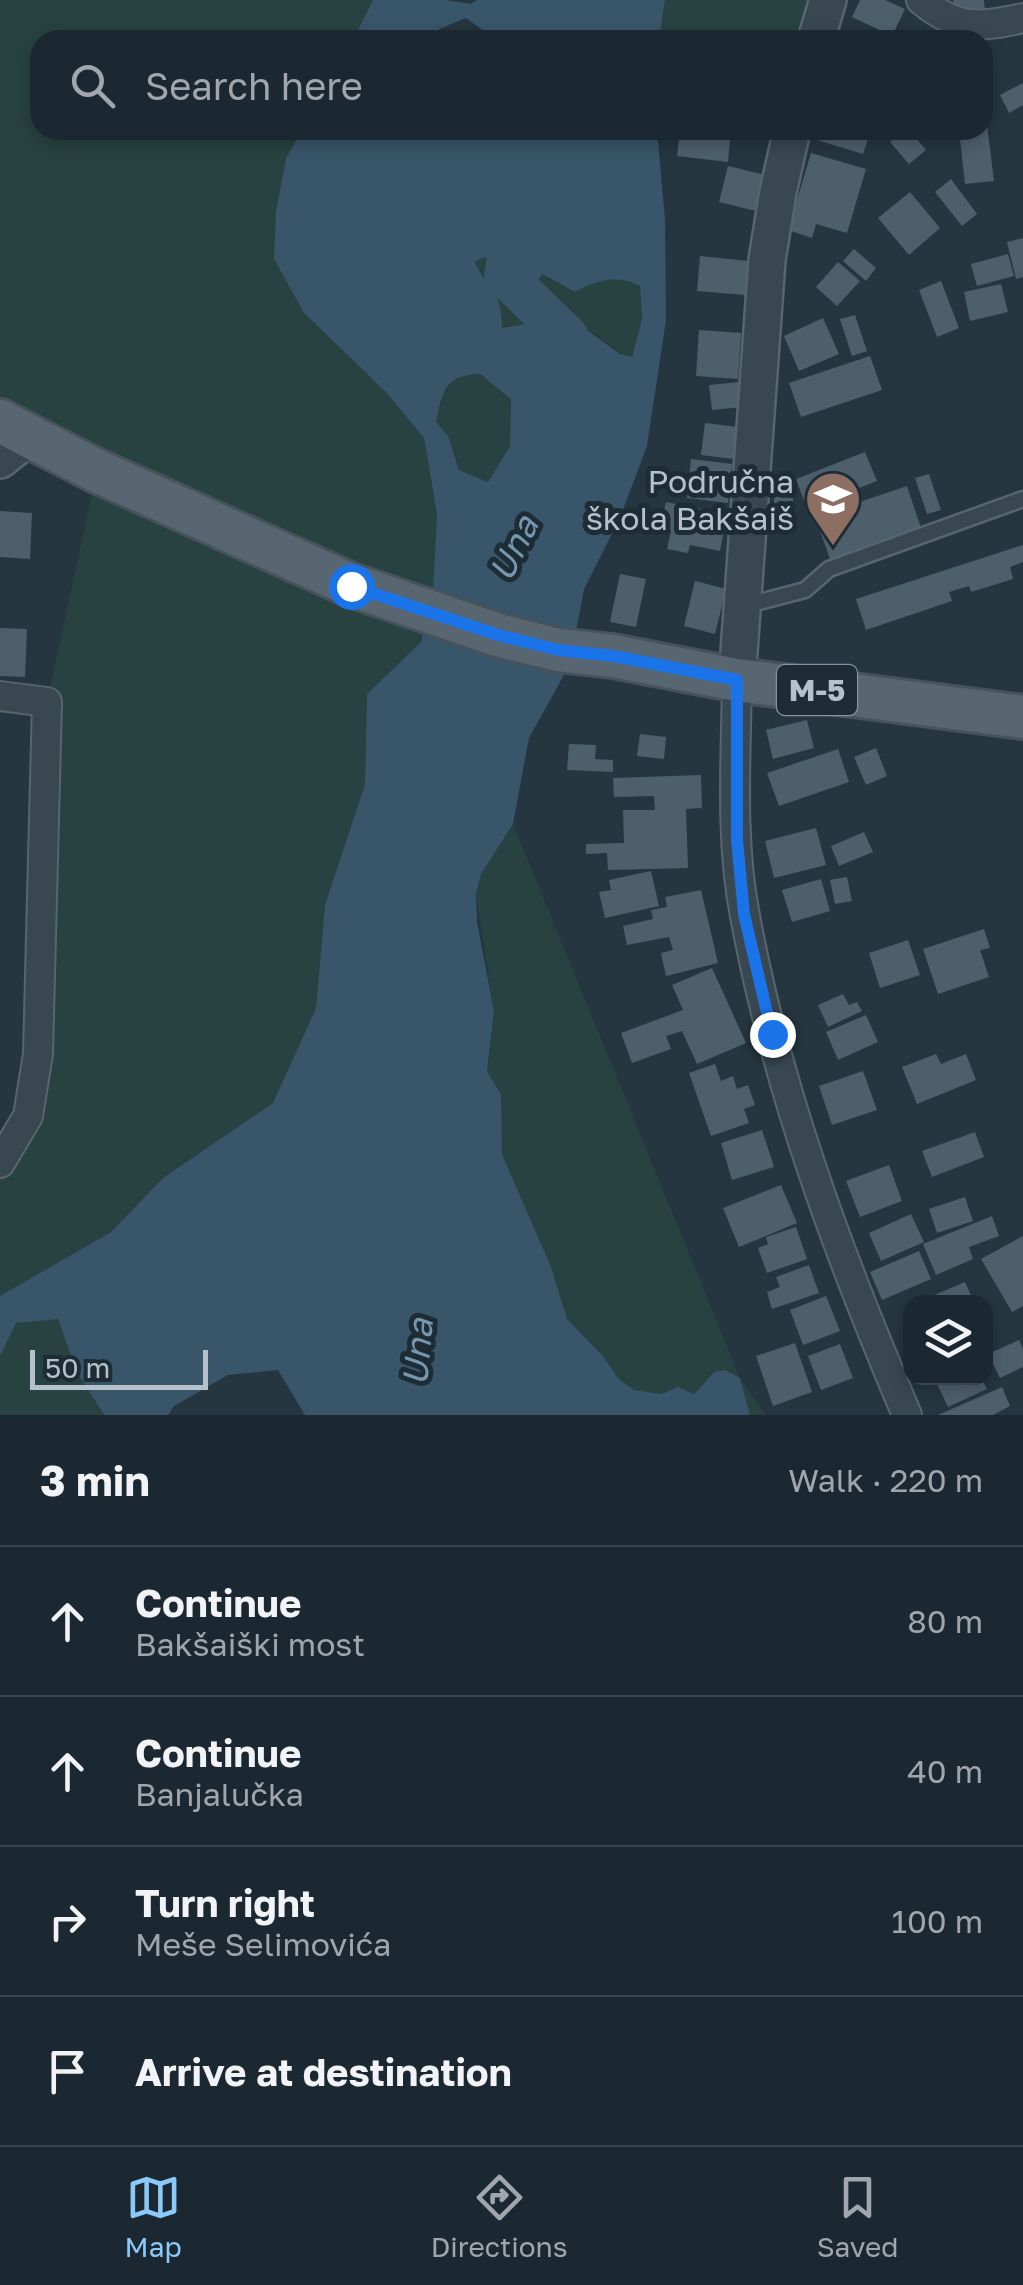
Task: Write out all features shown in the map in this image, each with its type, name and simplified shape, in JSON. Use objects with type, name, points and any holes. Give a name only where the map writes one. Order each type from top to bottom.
[{"type":"main road","name":"M-5","points":[[10,439],[351,586],[498,635],[558,650],[613,656],[737,680],[1023,716]]},
{"type":"street","points":[[819,30],[828,0]]},
{"type":"street","points":[[921,0],[962,26],[1023,18]]},
{"type":"street","points":[[790,140],[767,260],[737,680],[737,840],[744,914],[794,1118],[820,1197],[907,1415]]},
{"type":"street","points":[[0,696],[46,702],[38,1054],[28,1116],[0,1163]]},
{"type":"lane","points":[[744,606],[805,590],[829,569],[1023,499]]},
{"type":"green space","points":[[0,0],[373,0],[358,30],[30,30],[30,140],[296,140],[286,158],[276,211],[387,393],[424,438],[437,514],[433,590],[421,642],[367,694],[365,784],[325,905],[316,1008],[273,1103],[163,1178],[111,1232],[0,1296],[0,1163],[28,1116],[47,702],[97,471],[0,421]]},
{"type":"green space","points":[[665,0],[814,0],[806,30],[660,30]]},
{"type":"green space","points":[[485,257],[541,274],[575,292],[607,280],[640,286],[642,319],[631,358],[590,331],[569,325],[534,324],[501,329],[497,298],[475,262]]},
{"type":"green space","points":[[480,374],[511,399],[510,446],[488,482],[458,470],[448,437],[436,422],[447,387],[459,378]]},
{"type":"green space","points":[[513,824],[740,1378],[765,1415],[750,1415],[740,1379],[714,1372],[694,1394],[678,1387],[662,1394],[634,1390],[619,1379],[567,1319],[551,1267],[502,1154],[500,1095],[487,1071],[494,1011],[476,894],[481,874]]},
{"type":"green space","points":[[58,1318],[77,1372],[104,1415],[0,1415],[0,1356],[16,1323]]},
{"type":"water","points":[[373,0],[471,4],[477,0],[665,0],[660,30],[483,30],[466,18],[438,30],[358,30]]},
{"type":"water","points":[[296,140],[658,140],[665,219],[666,320],[647,446],[619,520],[584,589],[570,664],[529,738],[513,824],[481,874],[476,894],[477,922],[494,1011],[487,1071],[501,1095],[502,1154],[551,1267],[567,1319],[619,1379],[634,1390],[662,1394],[678,1387],[694,1394],[714,1372],[725,1370],[740,1378],[750,1415],[305,1415],[278,1370],[228,1375],[174,1406],[168,1415],[104,1415],[77,1372],[58,1319],[16,1323],[0,1356],[0,1296],[111,1232],[163,1178],[273,1103],[316,1008],[325,905],[365,784],[367,694],[421,642],[433,590],[437,514],[424,438],[387,393],[304,313],[274,259],[276,211],[286,158]],"holes":[[[485,257],[492,266],[532,290],[542,274],[575,292],[607,280],[640,286],[642,319],[632,357],[620,354],[557,308],[537,322],[502,328],[497,297],[475,262]],[[480,374],[511,399],[510,446],[488,482],[459,470],[448,436],[436,422],[447,387],[459,378]]]},
{"type":"building","points":[[860,0],[885,0],[905,9],[895,30],[879,30],[852,17]]},
{"type":"building","points":[[953,0],[984,0],[985,11],[955,14]]},
{"type":"building","points":[[1023,83],[1023,105],[1009,113],[1000,95]]},
{"type":"building","points":[[679,140],[730,140],[728,162],[677,156]]},
{"type":"building","points":[[817,140],[868,140],[863,154]]},
{"type":"building","points":[[918,140],[926,150],[909,164],[890,142]]},
{"type":"building","points":[[960,140],[989,140],[994,181],[965,184]]},
{"type":"building","points":[[811,153],[866,169],[847,233],[816,224],[812,238],[788,230]]},
{"type":"building","points":[[728,166],[765,175],[756,211],[719,202]]},
{"type":"building","points":[[951,179],[977,214],[962,226],[935,192]]},
{"type":"building","points":[[910,192],[940,228],[909,255],[878,218]]},
{"type":"building","points":[[1023,238],[1023,277],[1016,279],[1007,242]]},
{"type":"building","points":[[854,249],[876,268],[866,281],[843,261]]},
{"type":"building","points":[[1008,254],[1014,276],[977,286],[971,264]]},
{"type":"building","points":[[700,256],[748,261],[745,295],[697,291]]},
{"type":"building","points":[[838,262],[860,281],[837,306],[816,287]]},
{"type":"building","points":[[941,281],[959,328],[937,337],[919,290]]},
{"type":"building","points":[[1001,284],[1008,312],[970,321],[964,292]]},
{"type":"building","points":[[855,315],[867,351],[852,356],[840,319]]},
{"type":"building","points":[[823,318],[839,354],[799,371],[784,336]]},
{"type":"building","points":[[699,330],[741,333],[738,379],[696,376]]},
{"type":"building","points":[[870,356],[882,390],[801,417],[789,383]]},
{"type":"building","points":[[739,382],[742,407],[712,410],[709,385]]},
{"type":"building","points":[[705,423],[738,427],[734,459],[701,455]]},
{"type":"building","points":[[865,452],[877,481],[807,509],[796,479]]},
{"type":"building","points":[[691,459],[732,464],[728,503],[687,498]]},
{"type":"building","points":[[929,474],[941,510],[927,514],[915,478]]},
{"type":"building","points":[[774,484],[793,484],[793,511],[774,511]]},
{"type":"building","points":[[907,486],[921,528],[864,548],[865,554],[841,562],[839,556],[830,559],[815,517]]},
{"type":"building","points":[[666,502],[727,514],[720,551],[690,545],[688,553],[667,549],[671,531],[660,528]]},
{"type":"building","points":[[0,511],[32,513],[30,559],[0,557]]},
{"type":"building","points":[[1023,545],[1023,562],[1010,567],[1013,579],[971,592],[969,586],[949,592],[952,601],[866,630],[856,599]]},
{"type":"building","points":[[620,574],[646,579],[636,627],[610,622]]},
{"type":"building","points":[[695,581],[726,589],[715,634],[684,626]]},
{"type":"building","points":[[0,628],[27,629],[25,677],[0,676]]},
{"type":"building","points":[[807,720],[814,748],[773,759],[766,730]]},
{"type":"building","points":[[640,734],[666,737],[664,759],[637,756]]},
{"type":"building","points":[[569,744],[596,745],[595,759],[613,760],[613,772],[567,770]]},
{"type":"building","points":[[876,748],[887,776],[866,785],[854,757]]},
{"type":"building","points":[[838,749],[849,782],[779,806],[767,773]]},
{"type":"building","points":[[701,775],[702,808],[686,809],[688,868],[608,870],[607,853],[586,854],[586,844],[624,843],[623,810],[655,810],[654,796],[614,797],[613,778]]},
{"type":"building","points":[[816,828],[826,865],[774,878],[765,841]]},
{"type":"building","points":[[864,832],[873,852],[839,866],[831,846]]},
{"type":"building","points":[[651,871],[659,906],[605,918],[599,892],[611,890],[609,880]]},
{"type":"building","points":[[847,877],[852,901],[835,904],[830,880]]},
{"type":"building","points":[[821,879],[830,911],[792,922],[782,890]]},
{"type":"building","points":[[701,890],[718,963],[666,976],[661,953],[673,950],[669,937],[627,945],[623,926],[653,919],[651,910],[667,907],[665,897]]},
{"type":"building","points":[[984,929],[990,948],[980,950],[989,977],[938,994],[923,949]]},
{"type":"building","points":[[908,940],[920,975],[880,988],[869,953]]},
{"type":"building","points":[[712,968],[746,1043],[697,1064],[682,1031],[666,1036],[671,1049],[632,1063],[621,1033],[683,1010],[672,985]]},
{"type":"building","points":[[843,994],[849,1005],[857,1002],[862,1011],[828,1027],[818,1005]]},
{"type":"building","points":[[866,1015],[878,1042],[838,1060],[826,1032]]},
{"type":"building","points":[[936,1054],[941,1064],[966,1054],[976,1080],[917,1104],[902,1067]]},
{"type":"building","points":[[715,1064],[721,1081],[733,1076],[737,1089],[748,1085],[755,1105],[744,1109],[749,1123],[711,1136],[689,1073]]},
{"type":"building","points":[[863,1071],[877,1110],[832,1125],[819,1086]]},
{"type":"building","points":[[762,1130],[774,1167],[732,1180],[721,1143]]},
{"type":"building","points":[[975,1132],[984,1157],[932,1177],[922,1151]]},
{"type":"building","points":[[889,1165],[902,1201],[860,1217],[846,1181]]},
{"type":"building","points":[[781,1185],[797,1223],[739,1247],[723,1208]]},
{"type":"building","points":[[965,1197],[973,1221],[937,1233],[929,1209]]},
{"type":"building","points":[[911,1214],[924,1242],[881,1261],[869,1233]]},
{"type":"building","points":[[992,1216],[999,1236],[969,1247],[973,1259],[936,1275],[923,1244]]},
{"type":"building","points":[[796,1227],[807,1259],[767,1273],[758,1248],[768,1244],[766,1237]]},
{"type":"building","points":[[1023,1236],[1023,1306],[1012,1312],[981,1259]]},
{"type":"building","points":[[919,1251],[931,1279],[882,1300],[870,1272]]},
{"type":"building","points":[[809,1265],[819,1293],[772,1309],[767,1292],[780,1287],[776,1277]]},
{"type":"building","points":[[965,1282],[971,1295],[934,1295]]},
{"type":"building","points":[[826,1296],[840,1331],[803,1345],[790,1310]]},
{"type":"building","points":[[1019,1340],[1023,1367],[1000,1378],[993,1364],[993,1352]]},
{"type":"building","points":[[795,1343],[812,1392],[773,1406],[756,1356]]},
{"type":"building","points":[[840,1344],[853,1378],[821,1390],[808,1356]]},
{"type":"building","points":[[937,1385],[985,1385],[987,1389],[948,1407]]},
{"type":"building","points":[[1002,1387],[1010,1406],[993,1415],[938,1415]]},
{"type":"waterway","name":"Una","points":[[526,140],[505,276],[567,336],[567,363]]},
{"type":"place","name":"Područna škola Bakšaiš","points":[[833,548]]},
{"type":"route","points":[[351,586],[441,618],[558,650],[613,656],[737,680],[737,840],[744,914],[772,1034]]}]
